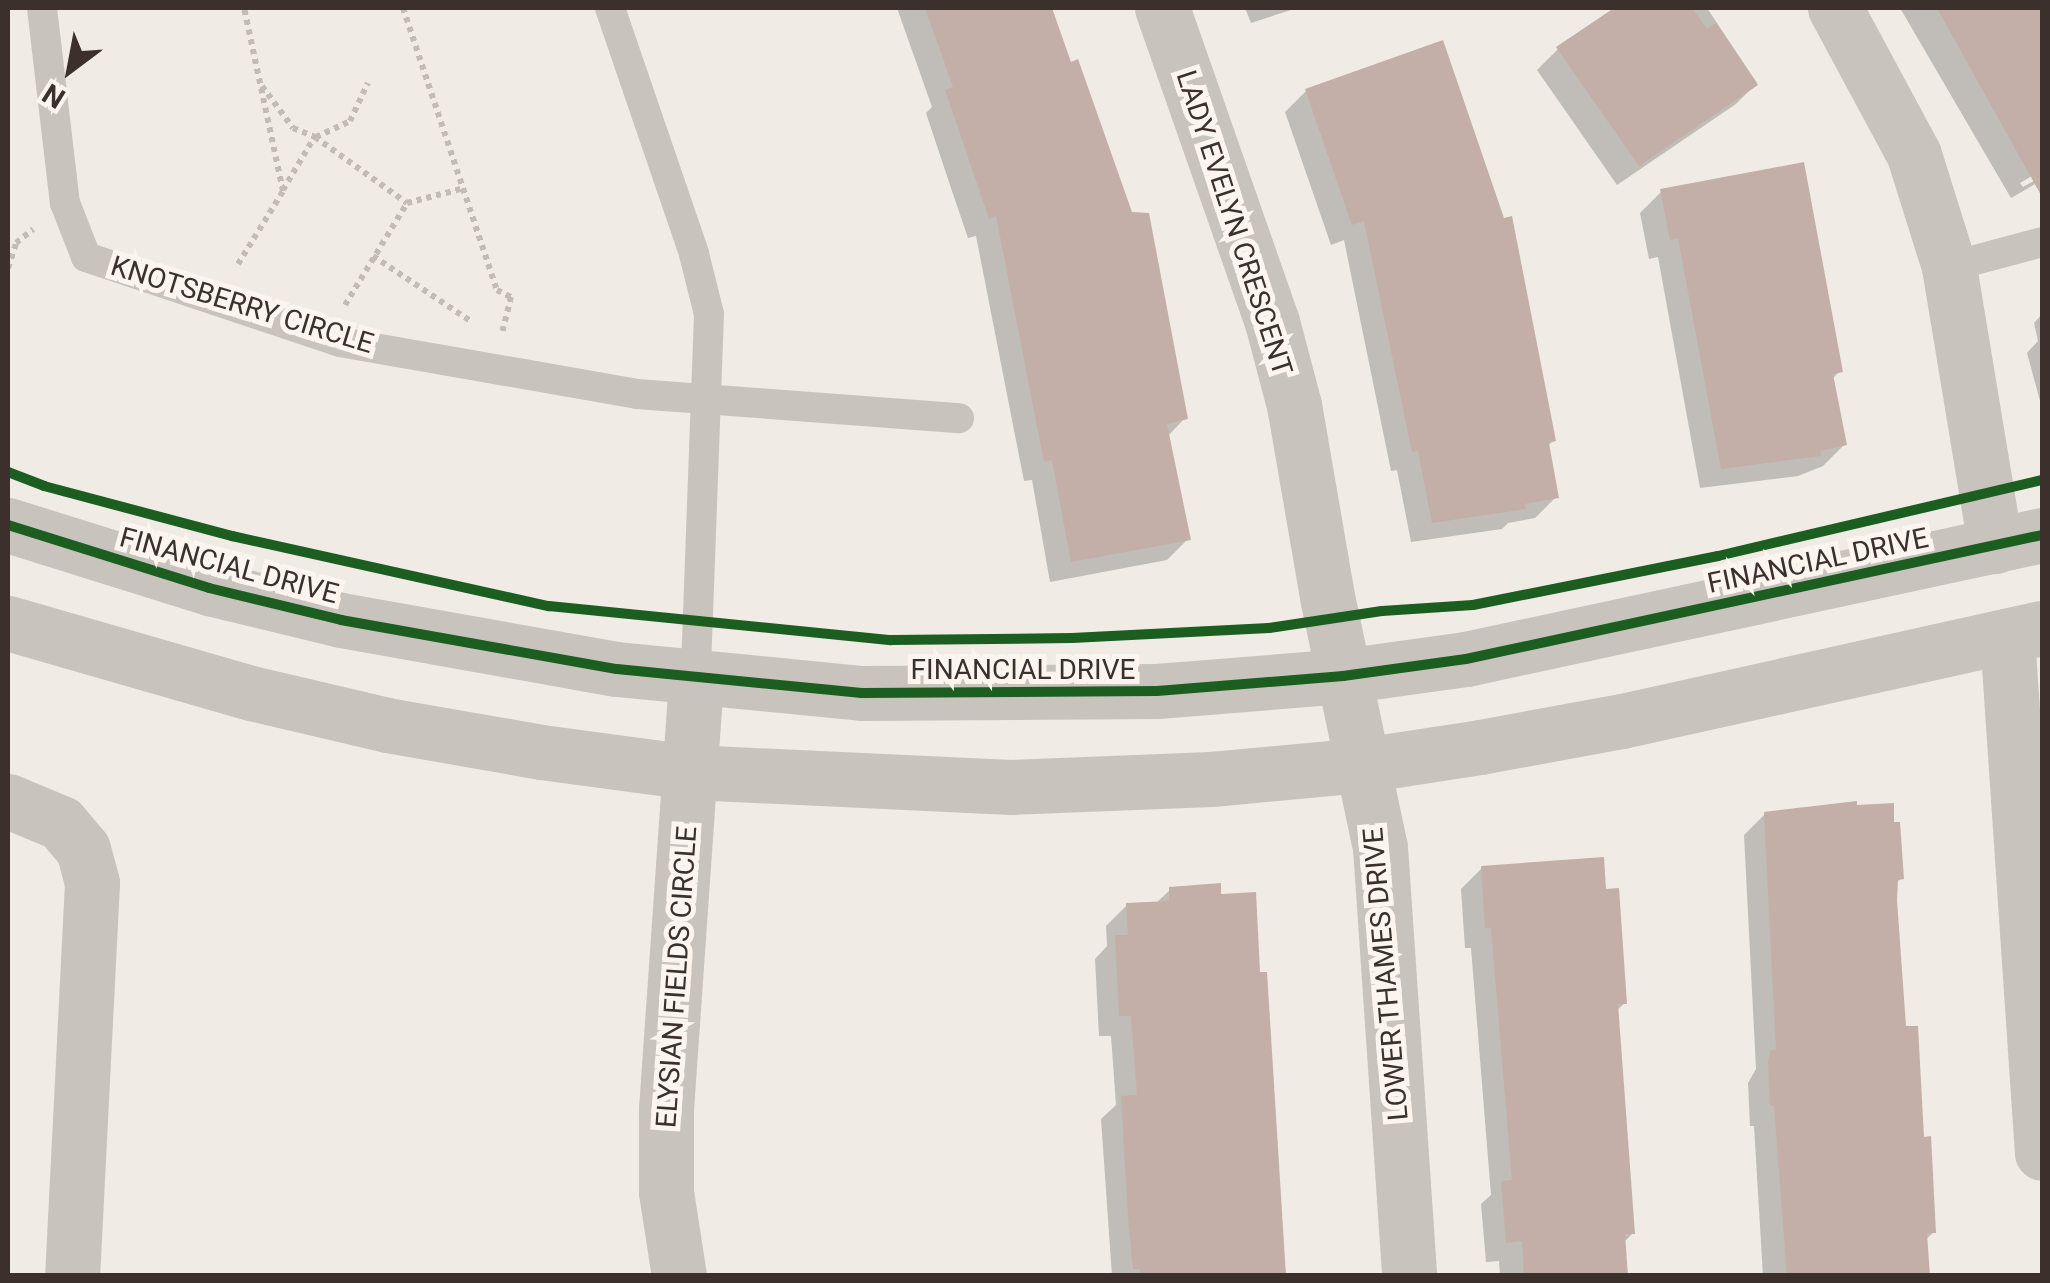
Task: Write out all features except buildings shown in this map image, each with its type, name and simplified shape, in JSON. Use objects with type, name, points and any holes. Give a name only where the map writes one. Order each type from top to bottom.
[{"type":"street","name":"LADY EVELYN CRESCENT","points":[[1162,8],[1272,322],[1294,405],[1344,676]]},
{"type":"street","points":[[1835,8],[1914,155],[1950,267],[2019,540]]},
{"type":"street","name":"FINANCIAL DRIVE","points":[[8,525],[209,588],[340,620],[544,658],[862,694],[1157,691],[1344,676],[1466,659],[2019,540]]},
{"type":"street","points":[[8,623],[124,660],[387,725],[690,772],[1011,787],[1211,779],[1362,765],[1622,722],[2025,632],[2042,1153]]},
{"type":"street","name":"LOWER THAMES DRIVE","points":[[1344,676],[1380,847],[1408,1276]]},
{"type":"street","name":"ELYSIAN FIELDS CIRCLE","points":[[679,1276],[666,1192],[666,1109],[696,677]]},
{"type":"street","points":[[8,801],[61,823],[83,849],[92,883],[72,1276]]},
{"type":"lane","name":"KNOTSBERRY CIRCLE","points":[[42,8],[65,203],[86,256],[340,342],[637,394],[959,418]]},
{"type":"lane","points":[[610,8],[710,314],[710,401],[696,677]]},
{"type":"lane","points":[[1950,267],[2042,242]]},
{"type":"path","points":[[244,8],[283,191]]},
{"type":"path","points":[[373,256],[500,340],[511,298],[497,290],[403,8]]},
{"type":"path","points":[[222,302],[244,250],[315,136],[350,121],[368,83]]},
{"type":"path","points":[[260,84],[293,128],[315,136],[407,203]]},
{"type":"path","points":[[340,314],[407,203],[464,188]]},
{"type":"cycle path","points":[[8,472],[44,486],[232,536],[549,606],[891,640],[1072,638],[1269,628],[1382,611],[1473,605],[1718,556],[2042,480]]},
{"type":"cycle path","points":[[8,525],[209,588],[341,620],[617,669],[862,693],[1157,691],[1343,676],[1466,659],[2042,535]]}]
